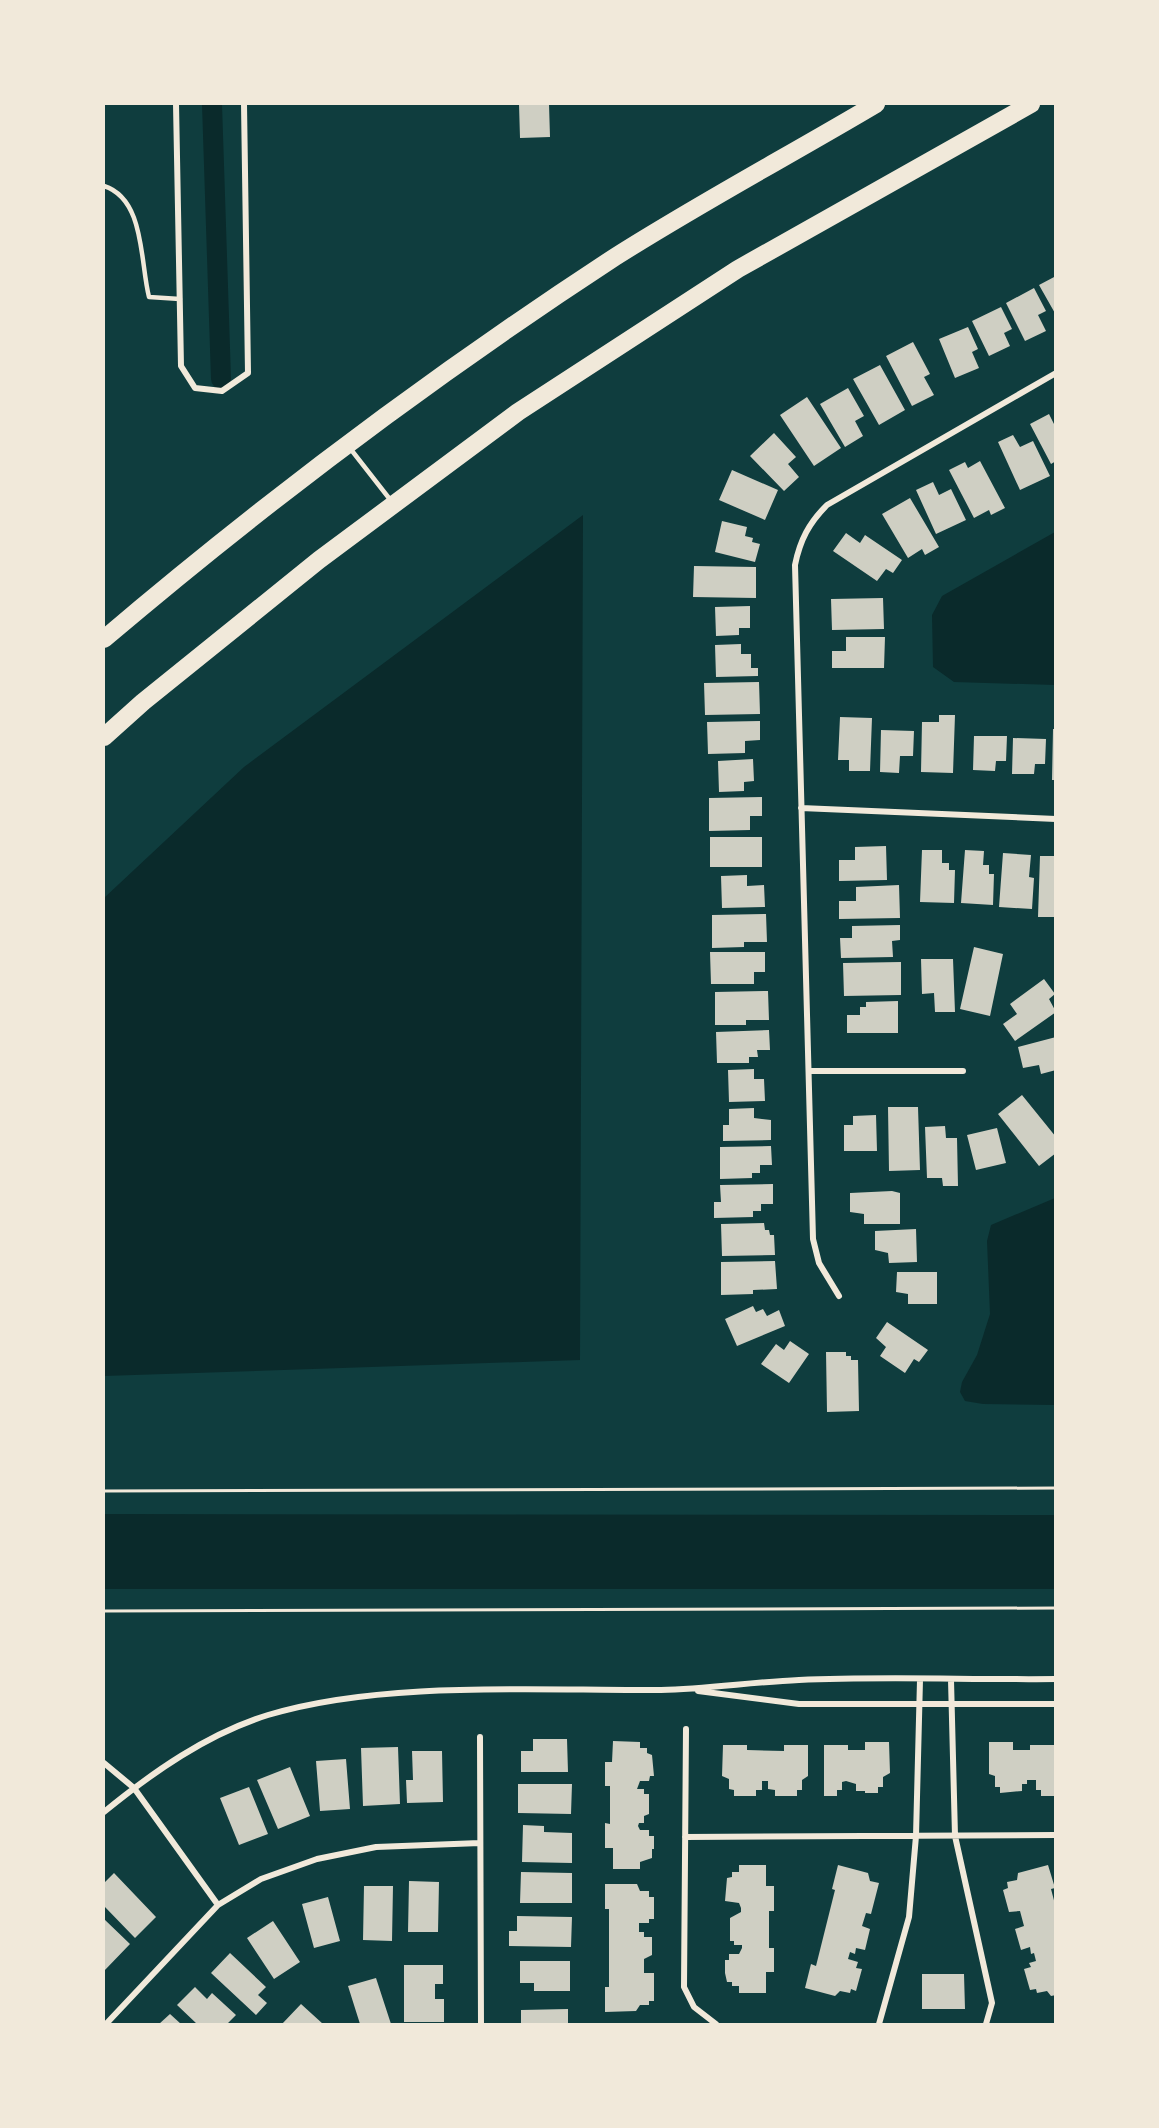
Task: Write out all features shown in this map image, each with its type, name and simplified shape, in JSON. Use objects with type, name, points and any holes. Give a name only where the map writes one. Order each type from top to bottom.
[{"type":"highway","points":[[104,639],[194,562],[398,408],[616,257],[876,104]]},
{"type":"highway","points":[[104,737],[143,702],[319,560],[518,412],[738,269],[1030,104]]},
{"type":"street","points":[[176,104],[181,366],[195,388],[222,391],[248,373],[244,104]]},
{"type":"street","points":[[839,1296],[819,1263],[813,1239],[795,565],[800,544],[810,522],[826,505],[1056,373]]},
{"type":"street","points":[[801,808],[1056,819]]},
{"type":"street","points":[[809,1071],[963,1071]]},
{"type":"street","points":[[104,1812],[185,1753],[232,1728],[305,1705],[388,1695],[466,1691],[686,1690],[799,1680],[1056,1679]]},
{"type":"street","points":[[879,2025],[909,1917],[916,1836],[920,1680]]},
{"type":"street","points":[[951,1680],[955,1836],[992,2003],[986,2025]]},
{"type":"street","points":[[686,1690],[800,1704],[1056,1704]]},
{"type":"street","points":[[686,1730],[684,1987],[694,2007],[716,2025]]},
{"type":"street","points":[[480,1737],[481,2025]]},
{"type":"street","points":[[104,1763],[134,1788],[218,1905]]},
{"type":"street","points":[[686,1837],[1056,1835]]},
{"type":"street","points":[[106,2025],[218,1905],[261,1879],[317,1859],[376,1847],[480,1843]]},
{"type":"lane","points":[[104,186],[120,196],[135,220],[149,297],[180,298]]},
{"type":"lane","points":[[348,446],[394,504]]},
{"type":"path","points":[[104,1491],[1056,1488]]},
{"type":"path","points":[[104,1611],[1056,1608]]},
{"type":"water","points":[[583,515],[580,1360],[104,1376],[104,898],[244,767]]},
{"type":"water","points":[[1055,532],[1055,685],[954,682],[933,667],[932,615],[942,596]]},
{"type":"water","points":[[1055,1198],[1055,1405],[983,1404],[965,1401],[960,1392],[962,1382],[977,1355],[990,1314],[987,1241],[991,1225]]},
{"type":"water","points":[[104,1514],[1055,1515],[1055,1589],[104,1589]]},
{"type":"building","points":[[519,104],[549,104],[550,137],[520,138]]},
{"type":"building","points":[[1056,276],[1056,315],[1039,285]]},
{"type":"building","points":[[1034,288],[1046,311],[1038,315],[1046,331],[1025,341],[1006,303]]},
{"type":"building","points":[[1001,307],[1012,329],[1004,333],[1010,346],[989,356],[972,321]]},
{"type":"building","points":[[968,327],[978,349],[972,352],[979,368],[955,378],[939,339]]},
{"type":"building","points":[[913,342],[930,374],[924,377],[934,395],[912,406],[886,356]]},
{"type":"building","points":[[880,365],[905,410],[879,425],[853,379]]},
{"type":"building","points":[[848,388],[864,416],[855,421],[863,436],[845,447],[820,404]]},
{"type":"building","points":[[807,397],[841,448],[814,466],[780,415]]},
{"type":"building","points":[[1049,414],[1056,428],[1056,461],[1051,464],[1030,424]]},
{"type":"building","points":[[774,433],[796,457],[788,464],[799,477],[784,491],[750,456]]},
{"type":"building","points":[[1013,435],[1020,447],[1033,441],[1050,476],[1020,490],[998,442]]},
{"type":"building","points":[[980,461],[1005,508],[991,515],[989,510],[974,518],[949,470],[965,462],[968,468]]},
{"type":"building","points":[[732,470],[778,490],[765,520],[719,500]]},
{"type":"building","points":[[933,482],[939,495],[951,489],[966,520],[936,534],[916,490]]},
{"type":"building","points":[[910,498],[939,547],[925,555],[922,549],[908,558],[882,514]]},
{"type":"building","points":[[722,521],[747,527],[745,536],[753,538],[752,542],[760,544],[755,562],[715,552]]},
{"type":"building","points":[[846,533],[860,543],[865,535],[902,560],[893,573],[886,569],[877,581],[833,551]]},
{"type":"building","points":[[694,566],[756,567],[756,598],[693,597]]},
{"type":"building","points":[[883,598],[884,629],[832,630],[831,599]]},
{"type":"building","points":[[750,606],[750,628],[739,628],[739,635],[716,636],[715,607]]},
{"type":"building","points":[[846,637],[885,637],[884,668],[832,668],[832,651],[846,651]]},
{"type":"building","points":[[741,644],[741,654],[751,654],[751,668],[758,668],[758,676],[716,677],[715,645]]},
{"type":"building","points":[[759,682],[760,714],[705,715],[704,683]]},
{"type":"building","points":[[939,715],[955,715],[953,773],[921,772],[922,722],[939,722]]},
{"type":"building","points":[[840,717],[872,718],[870,771],[849,771],[849,760],[838,760]]},
{"type":"building","points":[[760,721],[760,740],[745,741],[745,753],[708,754],[707,722]]},
{"type":"building","points":[[1053,729],[1056,729],[1056,780],[1052,780]]},
{"type":"building","points":[[881,730],[914,731],[913,756],[900,756],[899,773],[880,772]]},
{"type":"building","points":[[974,736],[1007,736],[1006,761],[996,761],[995,771],[973,770]]},
{"type":"building","points":[[1013,738],[1046,739],[1045,764],[1035,764],[1034,774],[1012,774]]},
{"type":"building","points":[[753,759],[754,781],[744,782],[744,791],[719,792],[718,761]]},
{"type":"building","points":[[762,797],[762,816],[750,816],[750,830],[709,831],[709,798]]},
{"type":"building","points":[[710,837],[762,837],[762,867],[710,867]]},
{"type":"building","points":[[886,846],[887,880],[839,881],[839,860],[855,860],[855,847]]},
{"type":"building","points":[[922,850],[942,850],[942,863],[949,863],[949,870],[955,870],[954,903],[920,902]]},
{"type":"building","points":[[965,850],[984,851],[983,865],[989,865],[989,874],[994,874],[993,905],[961,903]]},
{"type":"building","points":[[1003,853],[1031,855],[1029,877],[1034,878],[1032,909],[999,907]]},
{"type":"building","points":[[1040,856],[1056,856],[1056,917],[1038,917]]},
{"type":"building","points":[[747,875],[747,886],[764,885],[765,907],[722,908],[721,876]]},
{"type":"building","points":[[899,885],[900,918],[839,919],[839,901],[856,901],[856,887]]},
{"type":"building","points":[[766,914],[767,942],[744,942],[744,947],[712,948],[712,915]]},
{"type":"building","points":[[900,925],[900,940],[892,941],[893,957],[841,958],[840,938],[852,938],[852,926]]},
{"type":"building","points":[[974,947],[1003,954],[990,1016],[960,1009]]},
{"type":"building","points":[[710,952],[765,952],[765,972],[754,972],[754,984],[711,984]]},
{"type":"building","points":[[921,959],[953,959],[955,1012],[935,1012],[934,993],[922,994]]},
{"type":"building","points":[[901,962],[901,995],[844,996],[843,963]]},
{"type":"building","points":[[1044,979],[1055,994],[1049,999],[1056,1012],[1015,1041],[1003,1024],[1017,1014],[1010,1004]]},
{"type":"building","points":[[768,991],[769,1020],[746,1020],[746,1025],[715,1025],[715,992]]},
{"type":"building","points":[[898,1001],[898,1033],[847,1033],[847,1015],[860,1015],[860,1007],[866,1007],[866,1002]]},
{"type":"building","points":[[769,1030],[770,1050],[757,1050],[758,1057],[749,1057],[749,1063],[717,1063],[716,1032]]},
{"type":"building","points":[[1056,1037],[1056,1070],[1041,1074],[1039,1065],[1023,1068],[1018,1047]]},
{"type":"building","points":[[754,1069],[754,1079],[764,1079],[765,1101],[729,1102],[728,1070]]},
{"type":"building","points":[[1022,1095],[1056,1137],[1056,1153],[1039,1166],[998,1114]]},
{"type":"building","points":[[888,1107],[918,1107],[920,1170],[889,1171]]},
{"type":"building","points":[[754,1108],[754,1118],[771,1120],[771,1140],[723,1141],[723,1125],[729,1125],[729,1109]]},
{"type":"building","points":[[876,1115],[877,1151],[844,1151],[844,1125],[853,1125],[853,1116]]},
{"type":"building","points":[[945,1126],[946,1138],[957,1138],[958,1186],[943,1186],[942,1178],[927,1178],[925,1127]]},
{"type":"building","points":[[997,1128],[1006,1163],[976,1170],[967,1135]]},
{"type":"building","points":[[771,1146],[772,1165],[760,1165],[760,1173],[752,1173],[752,1178],[720,1179],[720,1147]]},
{"type":"building","points":[[773,1184],[773,1204],[761,1204],[761,1211],[753,1211],[753,1217],[714,1218],[714,1202],[721,1202],[720,1185]]},
{"type":"building","points":[[892,1191],[900,1193],[900,1224],[864,1224],[864,1214],[850,1212],[850,1193]]},
{"type":"building","points":[[764,1223],[765,1230],[769,1230],[770,1235],[774,1235],[775,1255],[722,1256],[721,1224]]},
{"type":"building","points":[[916,1229],[917,1262],[889,1263],[888,1253],[875,1250],[875,1231]]},
{"type":"building","points":[[775,1261],[777,1289],[753,1290],[753,1294],[721,1295],[721,1262]]},
{"type":"building","points":[[897,1272],[937,1272],[937,1304],[908,1304],[908,1294],[896,1292]]},
{"type":"building","points":[[753,1306],[756,1312],[763,1309],[767,1316],[779,1310],[785,1326],[737,1346],[725,1319]]},
{"type":"building","points":[[887,1322],[928,1350],[919,1362],[914,1359],[905,1373],[880,1356],[886,1347],[876,1338]]},
{"type":"building","points":[[790,1341],[809,1354],[789,1383],[761,1364],[776,1344],[784,1350]]},
{"type":"building","points":[[826,1352],[846,1352],[846,1356],[851,1356],[851,1360],[858,1360],[859,1411],[827,1412]]},
{"type":"building","points":[[533,1739],[567,1739],[568,1772],[521,1772],[521,1751],[533,1751]]},
{"type":"building","points":[[613,1741],[640,1742],[640,1748],[647,1748],[647,1753],[652,1755],[654,1776],[650,1776],[649,1781],[640,1781],[637,1789],[644,1789],[644,1794],[649,1794],[649,1814],[644,1816],[644,1823],[639,1823],[638,1826],[640,1830],[649,1830],[649,1836],[654,1836],[654,1849],[652,1849],[652,1858],[640,1862],[640,1869],[613,1869],[613,1848],[605,1848],[605,1823],[610,1824],[610,1786],[605,1786],[605,1762],[612,1762]]},
{"type":"building","points":[[865,1742],[889,1742],[890,1773],[883,1777],[883,1787],[878,1787],[878,1793],[865,1793],[865,1791],[856,1791],[856,1784],[846,1781],[842,1782],[842,1790],[837,1790],[837,1796],[824,1796],[824,1745],[848,1745],[848,1750],[865,1750]]},
{"type":"building","points":[[989,1742],[1013,1742],[1013,1750],[1030,1750],[1030,1745],[1055,1745],[1054,1796],[1041,1796],[1041,1790],[1036,1790],[1036,1780],[1027,1780],[1027,1784],[1022,1784],[1022,1791],[1000,1793],[1000,1787],[995,1787],[995,1776],[989,1774]]},
{"type":"building","points":[[723,1745],[747,1745],[747,1750],[784,1751],[784,1745],[808,1745],[808,1776],[802,1780],[802,1790],[797,1790],[797,1796],[775,1796],[775,1790],[768,1789],[768,1781],[762,1781],[762,1790],[756,1790],[756,1796],[734,1796],[734,1790],[729,1789],[729,1779],[722,1776]]},
{"type":"building","points":[[398,1747],[400,1804],[363,1806],[361,1748]]},
{"type":"building","points":[[412,1751],[442,1751],[443,1802],[407,1803],[406,1780],[413,1780]]},
{"type":"building","points":[[346,1759],[350,1809],[320,1811],[316,1761]]},
{"type":"building","points":[[290,1767],[310,1816],[278,1829],[257,1780]]},
{"type":"building","points":[[518,1784],[572,1784],[571,1814],[518,1813]]},
{"type":"building","points":[[249,1787],[268,1834],[239,1845],[220,1798]]},
{"type":"building","points":[[523,1825],[544,1826],[544,1832],[572,1833],[572,1863],[522,1862]]},
{"type":"building","points":[[739,1865],[766,1865],[766,1886],[774,1886],[774,1911],[769,1911],[769,1948],[774,1948],[774,1972],[766,1972],[766,1993],[739,1993],[739,1986],[732,1986],[732,1982],[727,1982],[725,1973],[725,1960],[729,1960],[729,1954],[739,1954],[742,1948],[742,1945],[734,1945],[734,1941],[730,1941],[730,1918],[741,1912],[741,1908],[739,1903],[725,1901],[727,1878],[732,1877],[732,1872],[739,1872]]},
{"type":"building","points":[[838,1865],[868,1873],[870,1881],[879,1883],[871,1914],[866,1913],[862,1926],[870,1929],[865,1950],[856,1948],[855,1954],[850,1952],[848,1959],[858,1962],[856,1968],[862,1969],[856,1991],[851,1989],[850,1993],[840,1991],[835,1996],[805,1988],[811,1964],[816,1966],[835,1890],[832,1889]]},
{"type":"building","points":[[1048,1865],[1055,1888],[1051,1889],[1056,1908],[1056,1995],[1051,1996],[1047,1991],[1037,1993],[1036,1989],[1030,1990],[1024,1969],[1031,1967],[1029,1963],[1036,1961],[1034,1953],[1031,1954],[1030,1947],[1021,1950],[1015,1929],[1024,1926],[1020,1911],[1009,1912],[1003,1890],[1008,1888],[1007,1882],[1017,1880],[1018,1873]]},
{"type":"building","points":[[521,1872],[572,1873],[572,1903],[520,1903]]},
{"type":"building","points":[[114,1873],[156,1917],[135,1938],[104,1906],[104,1883]]},
{"type":"building","points":[[409,1881],[439,1882],[438,1932],[408,1932]]},
{"type":"building","points":[[605,1884],[637,1884],[640,1891],[649,1891],[649,1897],[654,1897],[654,1919],[649,1919],[649,1923],[639,1923],[639,1932],[644,1932],[644,1937],[652,1937],[652,1955],[644,1959],[644,1973],[654,1973],[654,2001],[649,2001],[649,2005],[640,2005],[636,2011],[605,2012],[605,1987],[609,1987],[609,1909],[605,1909]]},
{"type":"building","points":[[364,1886],[393,1886],[392,1941],[363,1940]]},
{"type":"building","points":[[328,1897],[340,1941],[314,1948],[302,1904]]},
{"type":"building","points":[[517,1916],[572,1917],[571,1947],[509,1946],[509,1931],[517,1931]]},
{"type":"building","points":[[104,1919],[130,1944],[104,1971]]},
{"type":"building","points":[[273,1921],[300,1962],[274,1979],[247,1938]]},
{"type":"building","points":[[230,1953],[266,1987],[258,1995],[267,2003],[256,2015],[211,1973]]},
{"type":"building","points":[[520,1961],[570,1961],[570,1991],[534,1991],[534,1983],[520,1983]]},
{"type":"building","points":[[404,1965],[443,1965],[443,1984],[435,1984],[435,1999],[444,1999],[444,2022],[404,2022]]},
{"type":"building","points":[[922,1974],[964,1974],[965,2009],[922,2009]]},
{"type":"building","points":[[376,1978],[391,2024],[360,2024],[348,1986]]},
{"type":"building","points":[[195,1987],[207,1999],[212,1993],[236,2015],[227,2024],[197,2024],[177,2005]]},
{"type":"building","points":[[301,2004],[323,2024],[282,2024]]},
{"type":"building","points":[[568,2009],[568,2024],[521,2024],[521,2010]]},
{"type":"building","points":[[170,2014],[181,2024],[159,2024]]},
{"type":"waterway","points":[[212,104],[221,379]]}]
